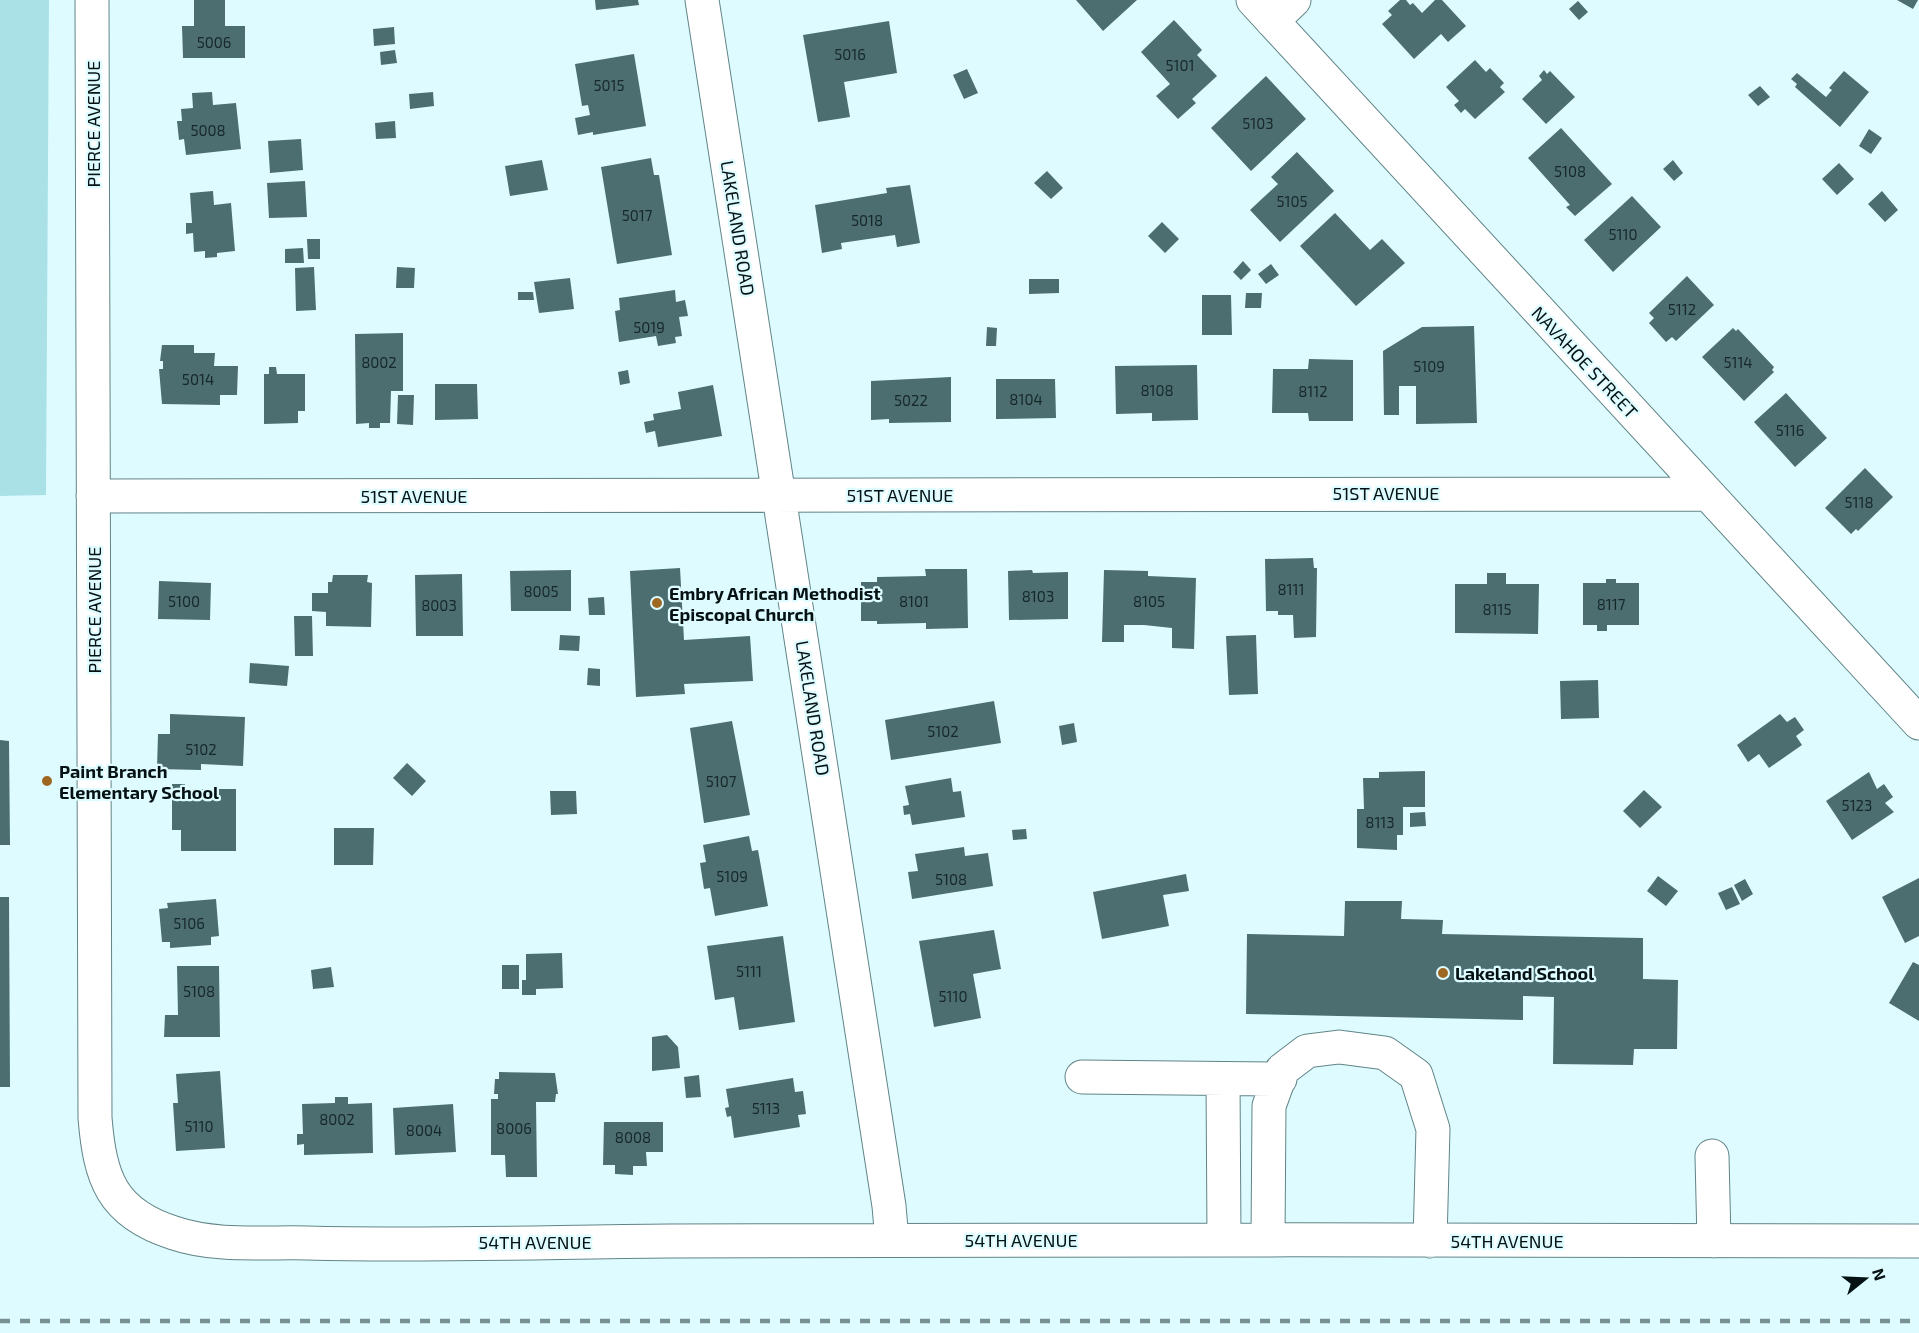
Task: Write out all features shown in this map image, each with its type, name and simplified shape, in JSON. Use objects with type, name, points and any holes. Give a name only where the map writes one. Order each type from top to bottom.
[{"type":"street","name":"PIERCE AVENUE","points":[[92,0],[95,1118],[97,1149],[103,1174],[115,1196],[130,1211]]},
{"type":"street","name":"LAKELAND ROAD","points":[[702,0],[889,1206],[892,1240]]},
{"type":"street","name":"NAVAHOE STREET","points":[[1273,7],[1707,494],[1919,723]]},
{"type":"street","name":"51ST AVENUE","points":[[93,496],[1707,494]]},
{"type":"street","points":[[1268,1240],[1269,1106],[1282,1070],[1307,1051],[1340,1047],[1385,1053],[1416,1075],[1433,1130],[1430,1240]]},
{"type":"street","points":[[1082,1077],[1280,1079]]},
{"type":"street","points":[[1223,1078],[1224,1240]]},
{"type":"street","points":[[1712,1156],[1714,1241]]},
{"type":"street","name":"54TH AVENUE","points":[[130,1211],[153,1226],[180,1236],[219,1241],[343,1244],[892,1240],[1919,1241]]},
{"type":"shaded area","points":[[0,0],[49,0],[46,495],[0,496]]},
{"type":"building","points":[[194,0],[225,0],[225,26],[245,26],[245,58],[183,58],[182,26],[194,26]]},
{"type":"building","points":[[595,0],[638,0],[639,5],[596,10]]},
{"type":"building","points":[[1076,0],[1137,0],[1103,31]]},
{"type":"building","points":[[1400,0],[1406,0],[1410,5],[1413,3],[1422,13],[1435,0],[1442,0],[1466,26],[1448,42],[1441,34],[1414,59],[1382,24],[1392,15],[1388,11]]},
{"type":"building","points":[[1897,0],[1918,0],[1913,9]]},
{"type":"building","points":[[1578,1],[1588,12],[1579,20],[1569,9]]},
{"type":"building","points":[[1174,20],[1202,50],[1197,55],[1217,76],[1192,99],[1196,103],[1178,119],[1156,96],[1170,84],[1141,52]]},
{"type":"building","points":[[889,21],[897,73],[844,82],[850,117],[818,122],[803,35]]},
{"type":"building","points":[[394,27],[395,44],[374,46],[373,29]]},
{"type":"building","points":[[395,50],[397,63],[381,65],[380,52]]},
{"type":"building","points":[[634,54],[646,126],[593,135],[593,132],[578,135],[575,118],[590,115],[588,105],[582,106],[575,64]]},
{"type":"building","points":[[1475,60],[1486,72],[1490,68],[1504,83],[1500,87],[1505,92],[1475,119],[1465,109],[1461,113],[1454,105],[1459,101],[1446,87]]},
{"type":"building","points":[[967,69],[978,93],[964,99],[953,75]]},
{"type":"building","points":[[1544,70],[1547,74],[1550,71],[1575,97],[1546,124],[1522,99],[1542,80],[1539,76]]},
{"type":"building","points":[[1844,71],[1869,92],[1840,127],[1795,87],[1797,84],[1791,79],[1797,73],[1826,97],[1832,90],[1829,88]]},
{"type":"building","points":[[1266,76],[1306,119],[1251,171],[1211,128]]},
{"type":"building","points":[[1760,86],[1770,97],[1758,106],[1748,95]]},
{"type":"building","points":[[212,92],[213,105],[236,103],[241,149],[186,155],[184,139],[179,140],[177,121],[182,121],[181,109],[193,108],[192,93]]},
{"type":"building","points":[[433,92],[434,106],[410,109],[409,94]]},
{"type":"building","points":[[395,121],[396,138],[376,139],[375,123]]},
{"type":"building","points":[[1561,128],[1612,184],[1575,216],[1566,207],[1570,205],[1528,158]]},
{"type":"building","points":[[1869,129],[1882,138],[1871,154],[1859,146]]},
{"type":"building","points":[[301,139],[303,170],[270,173],[268,141]]},
{"type":"building","points":[[1297,152],[1334,191],[1280,242],[1250,210],[1278,184],[1271,177]]},
{"type":"building","points":[[651,158],[654,175],[659,175],[672,255],[617,264],[601,167]]},
{"type":"building","points":[[542,160],[548,190],[510,196],[505,166]]},
{"type":"building","points":[[1673,160],[1683,173],[1674,181],[1663,169]]},
{"type":"building","points":[[1839,163],[1854,179],[1837,195],[1822,179]]},
{"type":"building","points":[[1047,171],[1063,188],[1051,199],[1034,183]]},
{"type":"building","points":[[305,181],[307,217],[269,218],[267,183]]},
{"type":"building","points":[[910,185],[920,243],[897,247],[895,235],[841,243],[842,249],[822,253],[815,205],[887,193],[886,188]]},
{"type":"building","points":[[213,191],[214,205],[231,203],[235,251],[217,253],[217,257],[205,258],[205,251],[194,252],[193,233],[186,234],[186,223],[192,223],[190,193]]},
{"type":"building","points":[[1882,191],[1898,210],[1885,222],[1868,204]]},
{"type":"building","points":[[1632,196],[1661,227],[1613,272],[1584,240]]},
{"type":"building","points":[[1335,213],[1370,250],[1382,239],[1405,263],[1356,306],[1300,246]]},
{"type":"building","points":[[1162,222],[1179,239],[1165,253],[1148,236]]},
{"type":"building","points":[[307,239],[320,239],[320,259],[308,259]]},
{"type":"building","points":[[303,248],[304,263],[285,263],[285,249]]},
{"type":"building","points":[[1243,261],[1251,270],[1241,280],[1233,272]]},
{"type":"building","points":[[1271,264],[1279,275],[1266,284],[1258,274]]},
{"type":"building","points":[[314,267],[316,310],[296,311],[295,268]]},
{"type":"building","points":[[397,267],[415,268],[414,288],[396,288]]},
{"type":"building","points":[[1687,276],[1714,305],[1676,341],[1672,337],[1666,342],[1649,323],[1654,318],[1649,313]]},
{"type":"building","points":[[570,278],[574,309],[539,313],[534,282]]},
{"type":"building","points":[[1029,279],[1059,279],[1059,293],[1029,294]]},
{"type":"building","points":[[675,290],[676,302],[685,300],[688,316],[679,317],[682,336],[675,337],[676,343],[658,346],[656,336],[619,342],[615,311],[620,310],[619,298]]},
{"type":"building","points":[[518,292],[533,292],[534,300],[518,300]]},
{"type":"building","points":[[1246,293],[1262,293],[1261,308],[1245,308]]},
{"type":"building","points":[[1202,295],[1231,295],[1232,335],[1202,335]]},
{"type":"building","points":[[1474,326],[1477,423],[1416,424],[1416,386],[1399,386],[1399,415],[1384,415],[1383,351],[1422,327]]},
{"type":"building","points":[[987,327],[997,328],[996,346],[986,346]]},
{"type":"building","points":[[1733,328],[1736,331],[1738,329],[1774,367],[1772,370],[1774,372],[1744,401],[1702,357]]},
{"type":"building","points":[[403,333],[403,391],[391,391],[390,423],[380,423],[380,428],[369,428],[369,423],[356,424],[355,334]]},
{"type":"building","points":[[162,345],[194,345],[194,353],[215,353],[214,366],[238,366],[237,395],[220,395],[220,405],[162,404],[159,369],[163,369],[163,361],[160,361]]},
{"type":"building","points":[[1309,359],[1353,360],[1353,421],[1309,421],[1308,413],[1272,413],[1273,369],[1308,369]]},
{"type":"building","points":[[1197,365],[1198,420],[1152,421],[1152,413],[1116,414],[1115,366]]},
{"type":"building","points":[[269,367],[276,367],[277,374],[305,374],[305,411],[298,411],[298,423],[264,424],[264,374],[269,374]]},
{"type":"building","points":[[628,370],[630,383],[620,385],[618,372]]},
{"type":"building","points":[[951,377],[951,422],[889,423],[889,419],[871,420],[871,381]]},
{"type":"building","points":[[996,379],[1055,379],[1056,418],[996,419]]},
{"type":"building","points":[[435,384],[477,384],[478,419],[435,420]]},
{"type":"building","points":[[713,385],[722,436],[658,447],[655,431],[646,433],[644,422],[654,420],[653,414],[681,409],[678,392]]},
{"type":"building","points":[[1786,393],[1827,438],[1795,467],[1754,422]]},
{"type":"building","points":[[398,395],[414,395],[413,425],[397,424]]},
{"type":"building","points":[[1865,468],[1893,497],[1858,531],[1856,529],[1851,534],[1825,508]]},
{"type":"building","points":[[1313,558],[1314,568],[1317,568],[1316,637],[1294,638],[1293,615],[1278,615],[1278,611],[1266,611],[1265,559]]},
{"type":"building","name":"Embry African Methodist Episcopal Church","points":[[680,568],[684,640],[750,636],[753,681],[684,684],[685,694],[636,697],[630,571]]},
{"type":"building","points":[[925,569],[967,569],[968,628],[926,629],[926,623],[877,624],[877,621],[861,621],[861,582],[877,582],[877,577],[926,576]]},
{"type":"building","points":[[571,570],[571,611],[511,611],[510,571]]},
{"type":"building","points":[[1032,570],[1033,573],[1068,572],[1068,619],[1009,620],[1008,571]]},
{"type":"building","points":[[1104,570],[1148,571],[1148,576],[1196,578],[1194,649],[1172,648],[1172,628],[1144,625],[1124,625],[1124,642],[1102,642]]},
{"type":"building","points":[[1487,573],[1506,573],[1506,584],[1539,584],[1538,634],[1455,633],[1455,584],[1487,584]]},
{"type":"building","points":[[462,574],[463,636],[416,636],[415,575]]},
{"type":"building","points":[[333,575],[368,575],[367,582],[372,583],[371,627],[326,626],[326,612],[312,611],[312,593],[328,593],[328,582],[332,582]]},
{"type":"building","points":[[1606,579],[1616,579],[1616,583],[1639,583],[1639,625],[1607,625],[1607,631],[1597,631],[1597,625],[1583,625],[1583,583],[1606,583]]},
{"type":"building","points":[[159,581],[211,583],[210,620],[158,619]]},
{"type":"building","points":[[604,597],[605,615],[589,615],[588,598]]},
{"type":"building","points":[[294,616],[312,616],[313,656],[295,656]]},
{"type":"building","points":[[560,635],[580,636],[579,651],[559,650]]},
{"type":"building","points":[[1256,635],[1258,694],[1229,695],[1226,636]]},
{"type":"building","points":[[250,663],[289,666],[287,686],[249,683]]},
{"type":"building","points":[[588,668],[600,669],[600,686],[587,685]]},
{"type":"building","points":[[1598,680],[1599,718],[1561,719],[1560,681]]},
{"type":"building","points":[[994,701],[1001,743],[891,760],[885,720]]},
{"type":"building","points":[[170,714],[245,717],[243,766],[201,764],[201,770],[157,769],[158,734],[170,734]]},
{"type":"building","points":[[1780,714],[1787,722],[1795,717],[1804,730],[1796,736],[1802,745],[1769,768],[1759,754],[1748,762],[1737,745]]},
{"type":"building","points":[[732,721],[750,815],[704,823],[690,728]]},
{"type":"building","points":[[1074,723],[1077,742],[1062,745],[1059,726]]},
{"type":"building","points":[[0,740],[9,741],[10,845],[0,845]]},
{"type":"building","points":[[407,763],[426,781],[412,796],[393,778]]},
{"type":"building","points":[[1425,771],[1425,807],[1403,807],[1403,835],[1397,835],[1397,850],[1357,848],[1357,809],[1364,809],[1363,778],[1379,778],[1379,772]]},
{"type":"building","points":[[1869,772],[1877,789],[1884,784],[1893,797],[1885,803],[1894,812],[1852,840],[1826,801]]},
{"type":"building","points":[[951,778],[953,792],[961,791],[965,817],[912,825],[910,814],[904,815],[903,806],[909,805],[905,786]]},
{"type":"building","points":[[172,784],[185,784],[185,789],[236,789],[236,851],[181,851],[181,830],[172,830]]},
{"type":"building","points":[[1644,790],[1662,807],[1640,828],[1623,811]]},
{"type":"building","points":[[550,791],[576,791],[577,814],[551,815]]},
{"type":"building","points":[[1425,812],[1426,826],[1410,827],[1410,813]]},
{"type":"building","points":[[334,828],[374,828],[373,865],[334,865]]},
{"type":"building","points":[[1026,829],[1027,839],[1013,840],[1012,830]]},
{"type":"building","points":[[749,836],[752,851],[758,850],[768,906],[715,916],[710,888],[704,889],[700,863],[706,862],[703,845]]},
{"type":"building","points":[[964,847],[965,856],[988,853],[993,886],[912,899],[908,872],[918,871],[915,854]]},
{"type":"building","points":[[1186,874],[1189,891],[1163,895],[1169,926],[1102,939],[1093,892]]},
{"type":"building","points":[[1658,876],[1678,891],[1666,906],[1647,891]]},
{"type":"building","points":[[1919,878],[1919,936],[1905,943],[1882,897]]},
{"type":"building","points":[[1745,879],[1753,894],[1742,901],[1734,885]]},
{"type":"building","points":[[1732,887],[1740,904],[1726,910],[1718,893]]},
{"type":"building","points":[[0,897],[9,897],[10,1087],[0,1087]]},
{"type":"building","points":[[216,899],[219,936],[211,937],[211,945],[170,948],[170,942],[162,942],[159,909],[168,908],[167,903]]},
{"type":"building","points":[[1345,901],[1402,901],[1401,919],[1443,920],[1442,934],[1643,938],[1643,979],[1678,980],[1677,1049],[1634,1049],[1633,1065],[1553,1064],[1554,997],[1523,996],[1523,1020],[1246,1014],[1247,934],[1344,936]]},
{"type":"building","points":[[994,930],[1001,969],[973,974],[981,1018],[934,1027],[919,941]]},
{"type":"building","points":[[783,936],[795,1022],[739,1030],[734,997],[715,1000],[707,946]]},
{"type":"building","points":[[562,953],[563,988],[536,989],[536,995],[522,995],[522,980],[526,980],[526,954]]},
{"type":"building","points":[[1913,962],[1919,965],[1919,1021],[1889,1003]]},
{"type":"building","points":[[502,965],[519,965],[519,989],[502,989]]},
{"type":"building","points":[[177,966],[219,966],[220,1037],[164,1037],[165,1015],[178,1015]]},
{"type":"building","points":[[331,967],[334,987],[313,989],[311,970]]},
{"type":"building","points":[[667,1035],[678,1047],[680,1068],[652,1071],[652,1037]]},
{"type":"building","points":[[220,1071],[225,1148],[176,1151],[173,1103],[178,1103],[176,1074]]},
{"type":"building","points":[[499,1072],[555,1073],[558,1094],[556,1094],[555,1102],[536,1102],[537,1177],[506,1177],[505,1155],[491,1155],[491,1099],[498,1099],[498,1094],[494,1094],[495,1079],[499,1079]]},
{"type":"building","points":[[699,1075],[701,1097],[686,1098],[684,1077]]},
{"type":"building","points":[[793,1078],[795,1092],[803,1091],[806,1114],[798,1115],[800,1127],[734,1138],[731,1116],[727,1117],[725,1108],[729,1107],[726,1089]]},
{"type":"building","points":[[335,1097],[348,1097],[348,1104],[372,1103],[373,1153],[304,1155],[304,1144],[297,1145],[297,1134],[303,1134],[302,1104],[335,1103]]},
{"type":"building","points":[[453,1104],[456,1152],[395,1155],[393,1108]]},
{"type":"building","points":[[604,1122],[663,1122],[663,1152],[646,1152],[647,1166],[633,1166],[633,1175],[615,1174],[615,1165],[603,1165]]},
{"type":"railway","points":[[0,1321],[1919,1321]]},
{"type":"place","name":"Embry African Methodist Episcopal Church","points":[[657,603]]},
{"type":"place","name":"Paint Branch Elementary School","points":[[47,781]]},
{"type":"place","name":"Lakeland School","points":[[1443,973]]}]
